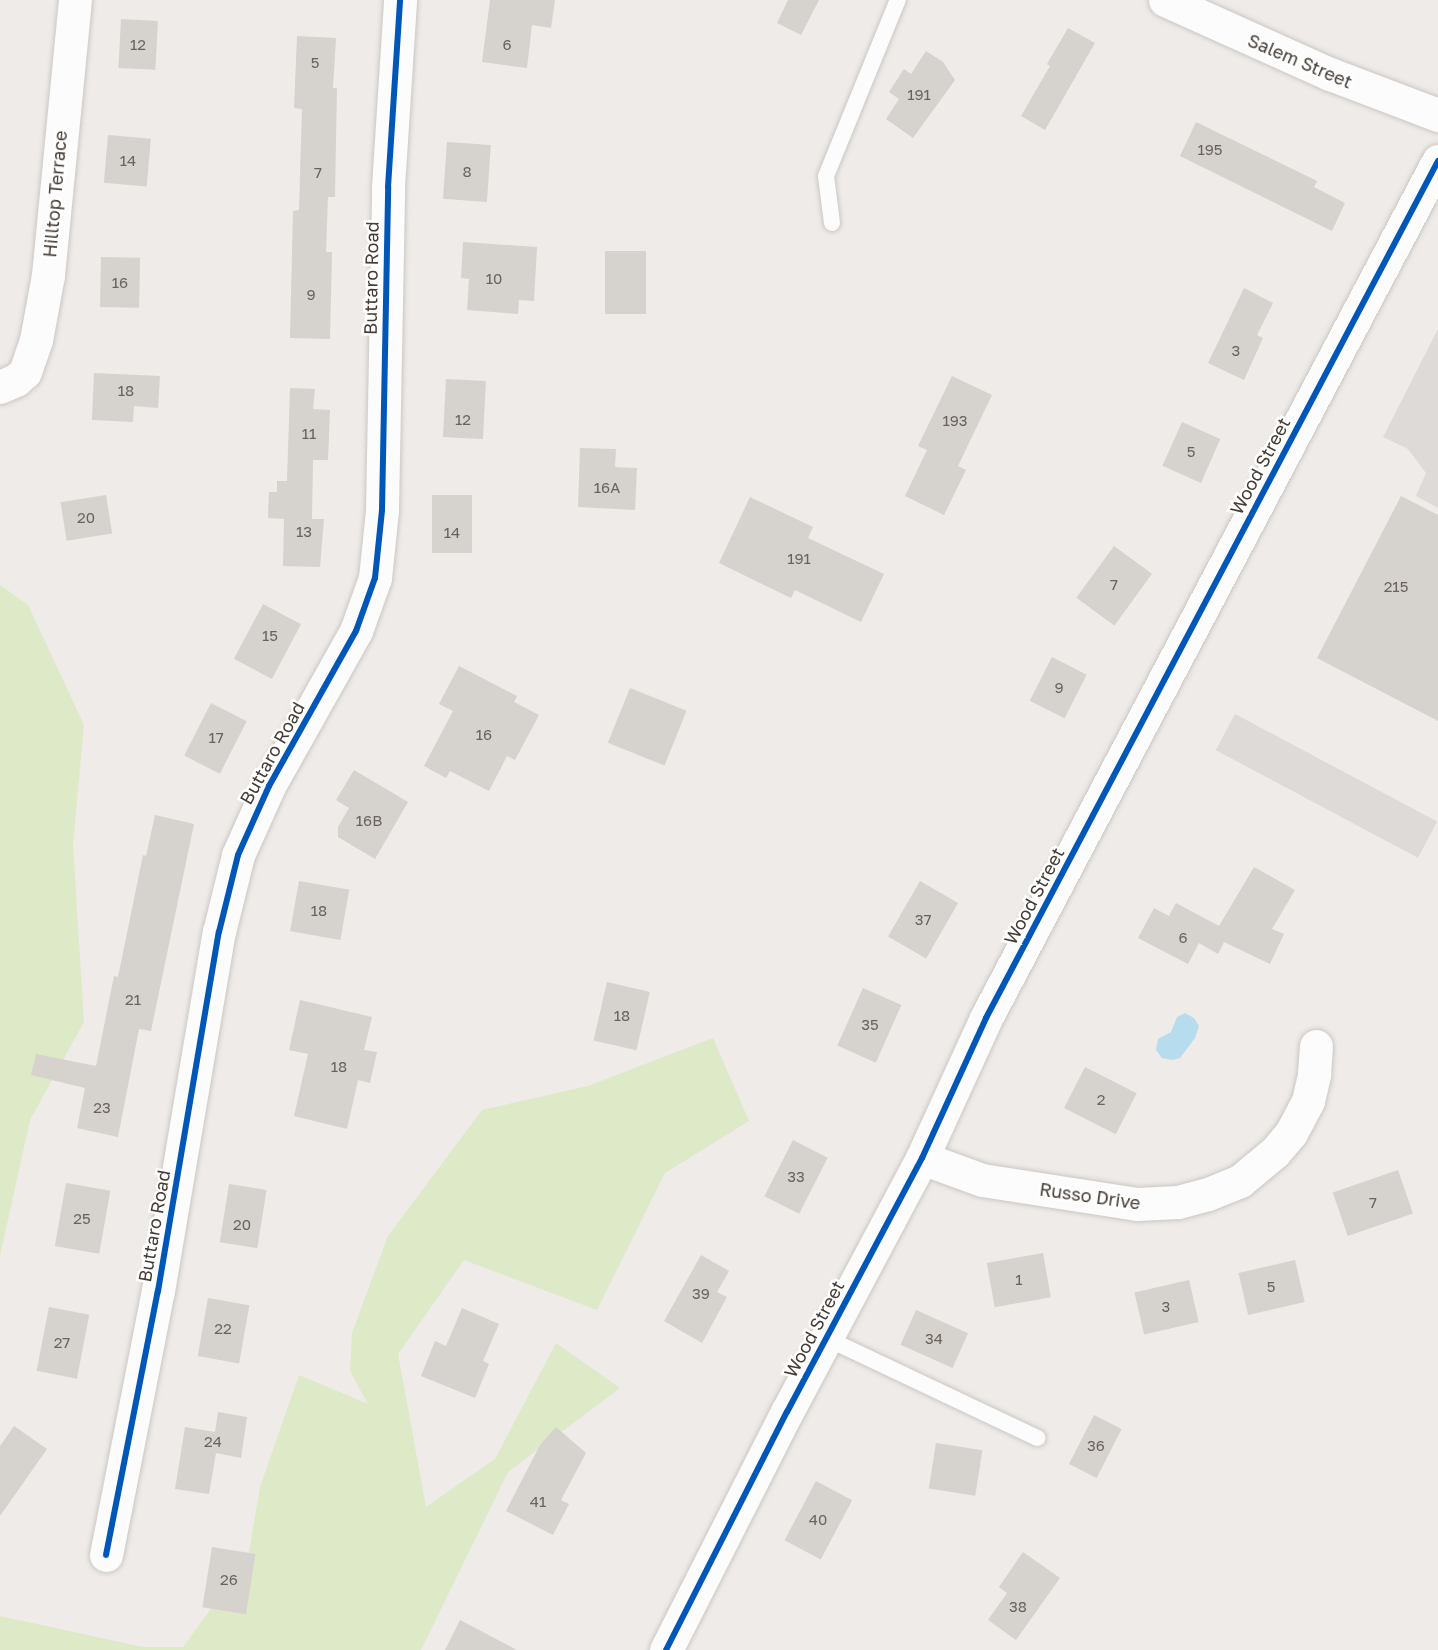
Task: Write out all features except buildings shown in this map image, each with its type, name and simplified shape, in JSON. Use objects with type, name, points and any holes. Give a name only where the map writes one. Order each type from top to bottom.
[{"type":"street","name":"Hilltop Terrace","points":[[8,383],[31,361],[48,275],[75,0]]},
{"type":"street","name":"Buttaro Road","points":[[106,1555],[158,1291],[219,932],[233,873],[253,816],[356,631],[375,578],[382,510],[388,188],[400,0]]},
{"type":"street","name":"Salem Street","points":[[1165,0],[1330,75],[1438,115]]},
{"type":"street","name":"Wood Street","points":[[666,1650],[826,1338],[922,1158],[986,1018],[1438,161]]},
{"type":"street","name":"Russo Drive","points":[[922,1158],[982,1180],[1137,1204],[1178,1202],[1208,1194],[1240,1181],[1275,1152],[1292,1133],[1310,1095],[1316,1046]]},
{"type":"lane","points":[[831,223],[825,176],[898,0]]},
{"type":"lane","points":[[826,1338],[1038,1438]]},
{"type":"green space","points":[[0,585],[28,605],[84,725],[73,845],[84,1022],[30,1120],[0,1256]]},
{"type":"green space","points":[[713,1038],[749,1121],[665,1173],[597,1310],[464,1260],[398,1354],[426,1507],[495,1459],[556,1343],[620,1388],[508,1472],[421,1650],[0,1650],[0,1616],[143,1647],[183,1647],[248,1558],[260,1487],[299,1375],[368,1404],[350,1371],[352,1333],[388,1236],[482,1110],[588,1086]]},
{"type":"shaded area","points":[[1438,329],[1438,508],[1416,496],[1426,473],[1408,449],[1383,437]]},
{"type":"shaded area","points":[[1235,714],[1437,822],[1418,858],[1216,750]]},
{"type":"water","points":[[1185,1013],[1194,1018],[1199,1026],[1195,1038],[1180,1058],[1172,1060],[1162,1058],[1156,1050],[1158,1039],[1171,1032],[1177,1017]]},
{"type":"cycle path","points":[[106,1555],[158,1291],[219,932],[238,855],[269,786],[356,631],[375,578],[382,510],[388,187],[400,0]]},
{"type":"cycle path","points":[[666,1650],[787,1412],[922,1158],[986,1018],[1438,161]]}]
